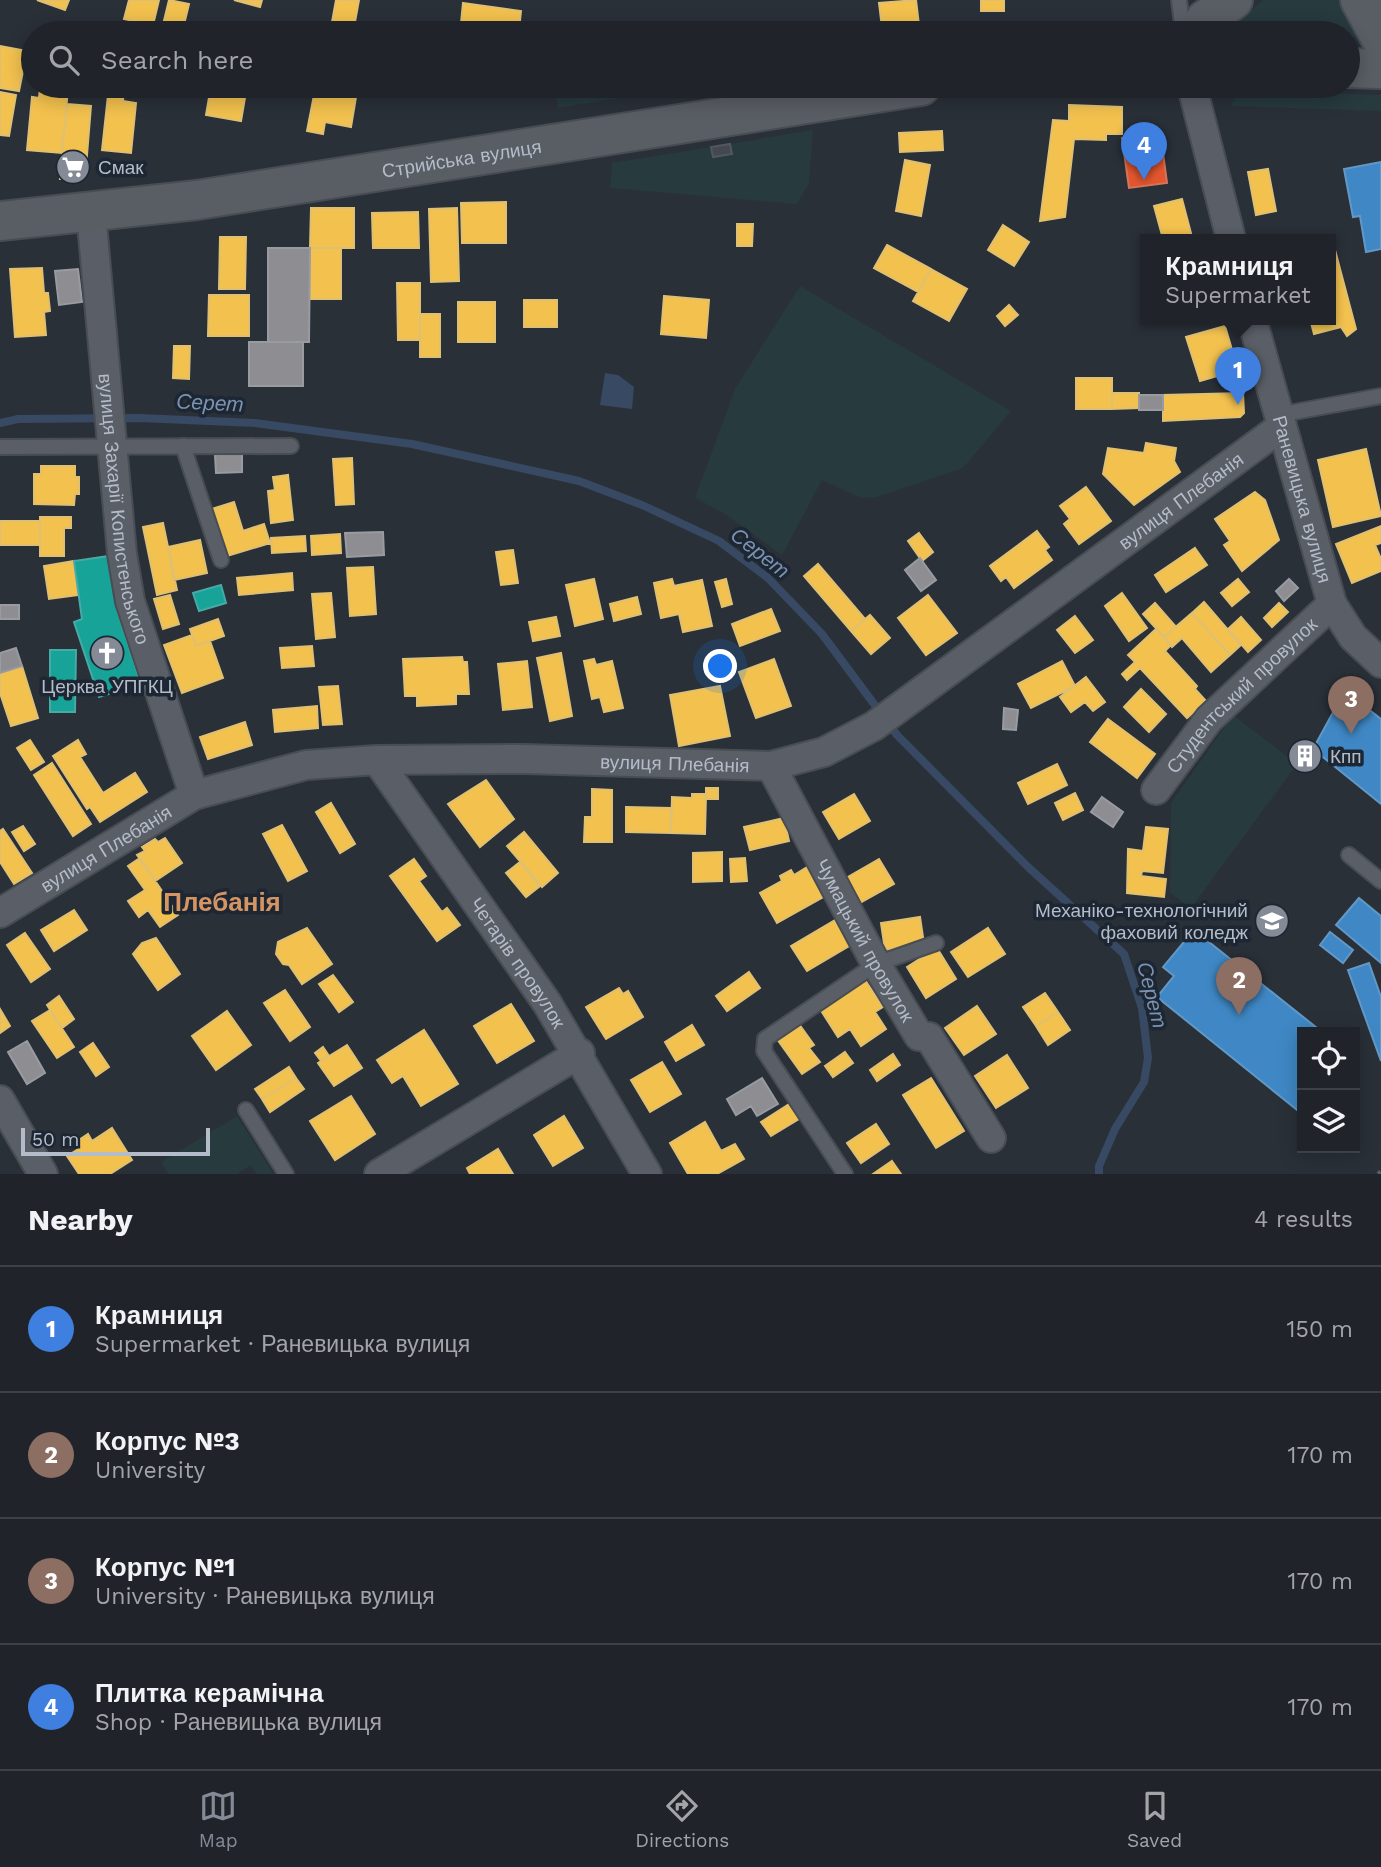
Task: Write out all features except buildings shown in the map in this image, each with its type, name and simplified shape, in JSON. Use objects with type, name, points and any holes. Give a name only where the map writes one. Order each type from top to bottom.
[{"type":"main road","points":[[1205,21],[1233,0]]},
{"type":"main road","points":[[1360,0],[1381,39]]},
{"type":"main road","points":[[1360,68],[1381,69]]},
{"type":"main road","name":"Стрийська вулиця","points":[[0,220],[91,213],[428,166],[847,98]]},
{"type":"street","points":[[1195,98],[1230,234]]},
{"type":"street","name":"вулиця Захарії Копистенського","points":[[91,213],[122,554],[130,601],[194,796]]},
{"type":"street","name":"Раневицька вулиця","points":[[1254,325],[1332,604],[1353,637],[1381,663]]},
{"type":"street","name":"вулиця Плебанія","points":[[0,913],[194,796],[306,765],[377,760],[524,759],[771,766],[824,752],[874,726],[1279,421]]},
{"type":"street","name":"Студентський провулок","points":[[1156,790],[1209,719],[1332,604]]},
{"type":"street","name":"Четарів провулок","points":[[377,760],[579,1053],[647,1174]]},
{"type":"street","name":"Чумацький провулок","points":[[771,766],[876,964],[919,1036],[929,1037],[991,1138]]},
{"type":"street","points":[[379,1174],[579,1053]]},
{"type":"street","points":[[0,1100],[43,1174]]},
{"type":"lane","points":[[1179,0],[1182,21]]},
{"type":"lane","points":[[1279,421],[1381,396]]},
{"type":"lane","points":[[0,447],[112,441],[183,446],[291,446]]},
{"type":"lane","points":[[183,446],[221,560]]},
{"type":"lane","points":[[1349,855],[1381,881]]},
{"type":"lane","points":[[845,1174],[763,1046],[765,1039],[876,964],[936,943]]},
{"type":"lane","points":[[246,1110],[286,1174]]},
{"type":"green space","points":[[1264,0],[1345,0],[1357,21],[1236,21]]},
{"type":"green space","points":[[1360,26],[1367,38],[1360,38]]},
{"type":"green space","points":[[1360,94],[1381,95],[1381,111],[1231,106],[1235,98],[1360,98]]},
{"type":"green space","points":[[557,98],[619,98],[558,108]]},
{"type":"green space","points":[[813,130],[809,183],[797,204],[610,188],[612,163],[711,147],[713,157],[732,154],[730,144]]},
{"type":"green space","points":[[800,286],[1011,411],[963,468],[877,497],[861,498],[822,480],[782,555],[725,514],[695,498],[735,389]]},
{"type":"green space","points":[[1233,715],[1297,764],[1191,908],[1170,893],[1171,803]]},
{"type":"green space","points":[[237,1116],[274,1174],[256,1174],[251,1165],[237,1174],[168,1174],[161,1162]]},
{"type":"water","points":[[605,373],[618,375],[634,387],[632,409],[600,405]]},
{"type":"waterway","name":"Серет","points":[[0,423],[18,419],[140,418],[255,423],[412,444],[579,481],[642,505],[719,541],[768,578],[822,634],[897,735],[1028,867],[1124,954],[1142,1008],[1148,1058],[1144,1082],[1115,1129],[1099,1166],[1099,1174]]},
{"type":"place","name":"Смак","points":[[73,167]]},
{"type":"place","name":"Плитка керамічна","points":[[1144,180]]},
{"type":"place","name":"Крамниця","points":[[1238,405]]},
{"type":"place","name":"Церква УПГКЦ","points":[[107,653]]},
{"type":"place","name":"Корпус №1","points":[[1351,734]]},
{"type":"place","name":"Кпп","points":[[1305,756]]},
{"type":"place","name":"Механіко-технологічний фаховий коледж","points":[[1272,921]]},
{"type":"place","name":"Корпус №3","points":[[1239,1015]]},
{"type":"district","name":"Плебанія","points":[[222,902]]}]
